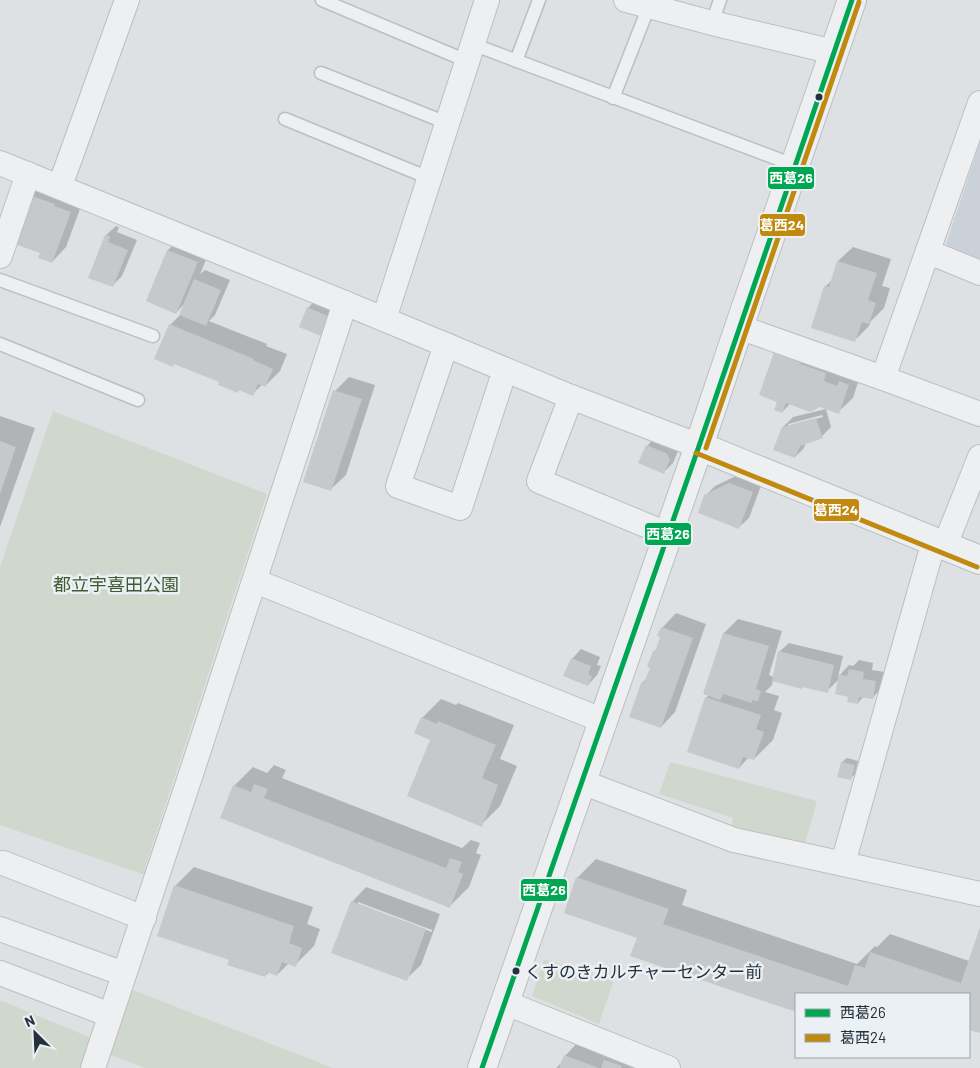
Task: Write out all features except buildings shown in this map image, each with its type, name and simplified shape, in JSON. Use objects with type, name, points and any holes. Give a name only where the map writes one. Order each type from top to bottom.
[{"type":"street","points":[[60,186],[127,0]]},
{"type":"street","points":[[384,319],[487,0]]},
{"type":"street","points":[[482,1068],[700,446],[794,165],[852,0]]},
{"type":"street","points":[[637,3],[834,52]]},
{"type":"street","points":[[883,378],[980,103]]},
{"type":"street","points":[[0,163],[571,397],[700,446],[980,560]]},
{"type":"street","points":[[0,256],[28,174]]},
{"type":"street","points":[[928,252],[980,273]]},
{"type":"street","points":[[92,1068],[144,918],[345,303]]},
{"type":"street","points":[[739,327],[980,414]]},
{"type":"street","points":[[446,345],[398,486],[460,508],[505,370]]},
{"type":"street","points":[[571,397],[539,480],[655,529]]},
{"type":"street","points":[[843,863],[940,543],[980,456]]},
{"type":"street","points":[[255,580],[604,721]]},
{"type":"street","points":[[582,782],[734,840],[980,894]]},
{"type":"street","points":[[3,863],[144,918]]},
{"type":"street","points":[[0,929],[124,974]]},
{"type":"street","points":[[0,973],[110,1015]]},
{"type":"street","points":[[506,1003],[668,1068]]},
{"type":"lane","points":[[322,0],[470,53],[516,61],[794,165]]},
{"type":"lane","points":[[516,61],[539,0]]},
{"type":"lane","points":[[712,23],[720,0]]},
{"type":"lane","points":[[614,98],[637,3]]},
{"type":"lane","points":[[321,73],[447,123]]},
{"type":"lane","points":[[285,119],[429,178]]},
{"type":"lane","points":[[0,280],[153,336]]},
{"type":"lane","points":[[0,344],[138,400]]},
{"type":"shaded area","points":[[980,143],[980,261],[967,257],[946,244]]},
{"type":"green space","name":"都立宇喜田公園","points":[[53,411],[267,494],[145,868],[148,876],[0,825],[0,567]]},
{"type":"green space","points":[[670,762],[817,801],[805,844],[732,826],[733,818],[659,794]]},
{"type":"green space","points":[[544,959],[614,980],[599,1024],[532,996]]},
{"type":"green space","points":[[128,988],[333,1068],[145,1068],[105,1053],[84,1068],[0,1068],[0,1000],[108,1045]]},
{"type":"transit line","name":"西葛26","points":[[482,1068],[852,0]]},
{"type":"transit line","name":"葛西24","points":[[706,448],[859,2]]},
{"type":"transit line","name":"葛西24","points":[[696,453],[977,567]]},
{"type":"place","name":"くすのきカルチャーセンター前","points":[[516,971]]}]
